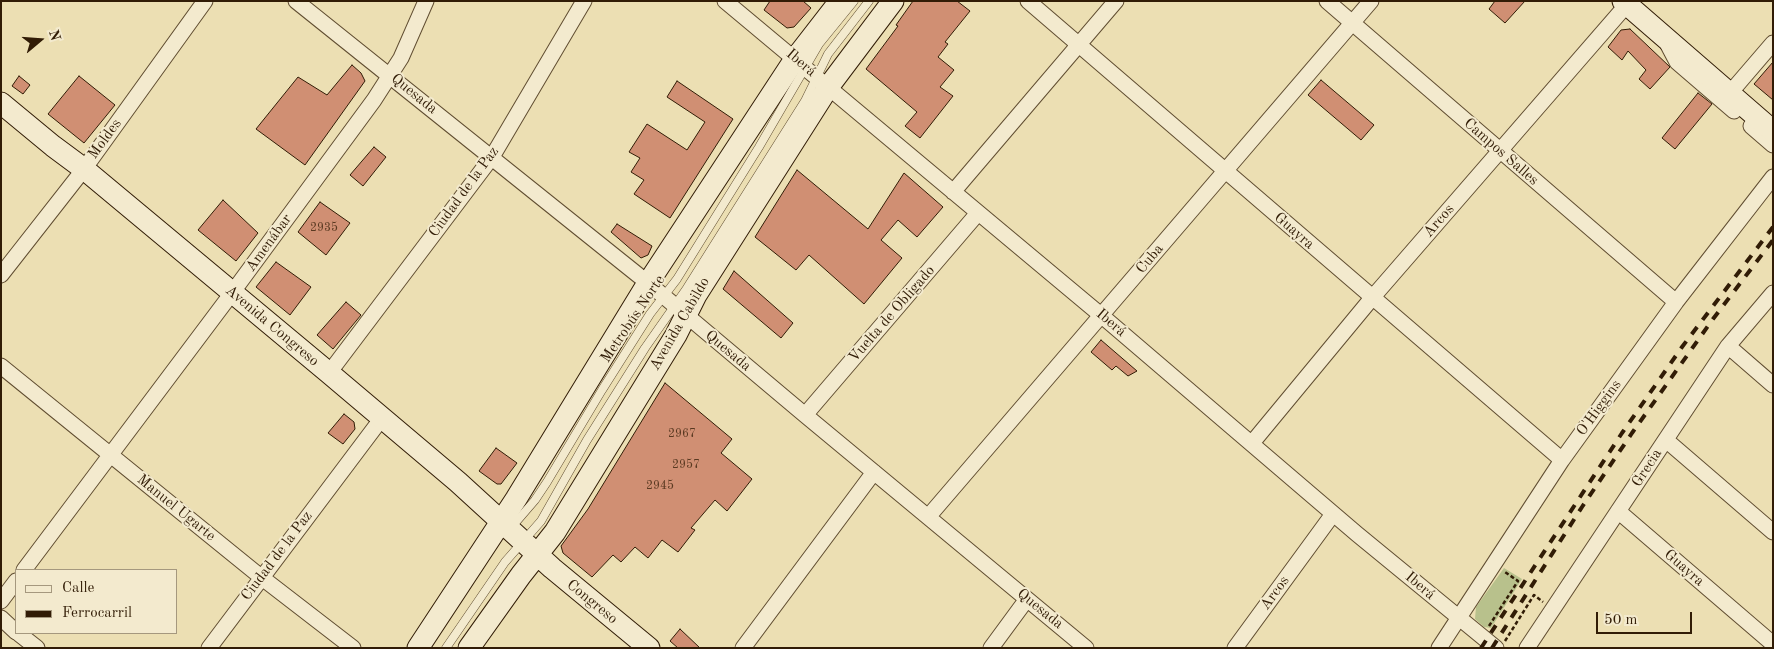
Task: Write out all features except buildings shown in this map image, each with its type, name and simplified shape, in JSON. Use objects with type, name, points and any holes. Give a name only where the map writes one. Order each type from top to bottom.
[{"type":"main road","name":"Avenida Cabildo","points":[[418,648],[513,537],[555,532],[676,335],[675,306],[696,295],[812,72],[840,1]]},
{"type":"main road","name":"Avenida Cabildo","points":[[469,648],[513,537],[648,283],[812,72],[893,1]]},
{"type":"main road","points":[[1626,2],[1773,131]]},
{"type":"main road","name":"Avenida Congreso","points":[[1,103],[84,169],[329,373],[382,418],[513,537]]},
{"type":"main road","name":"Congreso","points":[[513,537],[649,648]]},
{"type":"street","name":"Moldes","points":[[1,275],[84,169],[205,1]]},
{"type":"street","name":"Quesada","points":[[296,1],[648,283],[805,416],[1086,648]]},
{"type":"street","name":"Amenábar","points":[[25,569],[232,293],[391,76],[426,1]]},
{"type":"street","name":"Ciudad de la Paz","points":[[329,373],[492,157],[584,1]]},
{"type":"street","name":"Iberá","points":[[725,1],[1102,316],[1333,514],[1458,618],[1497,642]]},
{"type":"street","name":"Guayra","points":[[1028,1],[1562,460]]},
{"type":"street","points":[[953,192],[1116,1]]},
{"type":"street","name":"Campos Salles","points":[[1327,1],[1676,302]]},
{"type":"street","name":"Cuba","points":[[928,517],[1371,1]]},
{"type":"street","name":"Arcos","points":[[1252,443],[1372,298],[1626,2]]},
{"type":"street","points":[[1664,37],[1693,49],[1773,118]]},
{"type":"street","points":[[1664,37],[1677,62],[1773,144]]},
{"type":"street","points":[[1736,86],[1773,43]]},
{"type":"street","name":"O'Higgins","points":[[1439,648],[1562,460],[1676,302],[1773,178]]},
{"type":"street","name":"Vuelta de Obligado","points":[[805,416],[978,213]]},
{"type":"street","name":"Grecia","points":[[1527,648],[1728,346],[1773,293]]},
{"type":"street","points":[[1728,346],[1773,385]]},
{"type":"street","name":"Manuel Ugarte","points":[[1,366],[353,648]]},
{"type":"street","name":"Ciudad de la Paz","points":[[209,648],[382,418]]},
{"type":"street","points":[[1666,440],[1773,532]]},
{"type":"street","points":[[743,648],[874,472]]},
{"type":"street","name":"Guayra","points":[[1618,512],[1773,644]]},
{"type":"street","name":"Arcos","points":[[1235,648],[1333,514]]},
{"type":"street","points":[[1,601],[15,582]]},
{"type":"street","points":[[990,648],[1027,599]]},
{"type":"street","points":[[1,618],[15,630]]},
{"type":"street","points":[[20,634],[37,648]]},
{"type":"lane","name":"Metrobús Norte","points":[[812,72],[819,44],[854,1]]},
{"type":"lane","name":"Metrobús Norte","points":[[454,609],[513,537],[650,314],[675,306],[754,155],[812,72],[869,1]]},
{"type":"lane","name":"Metrobús Norte","points":[[446,648],[504,562],[513,537]]},
{"type":"path","points":[[1493,632],[1487,628],[1518,581],[1494,564]]},
{"type":"path","points":[[1497,642],[1505,641],[1534,595]]},
{"type":"green space","points":[[1504,568],[1522,579],[1491,628],[1484,627],[1475,619],[1476,607]]},
{"type":"railway","points":[[1481,648],[1622,433],[1682,347],[1773,227]]},
{"type":"railway","points":[[1492,648],[1582,507],[1632,433],[1713,319],[1773,240]]}]
